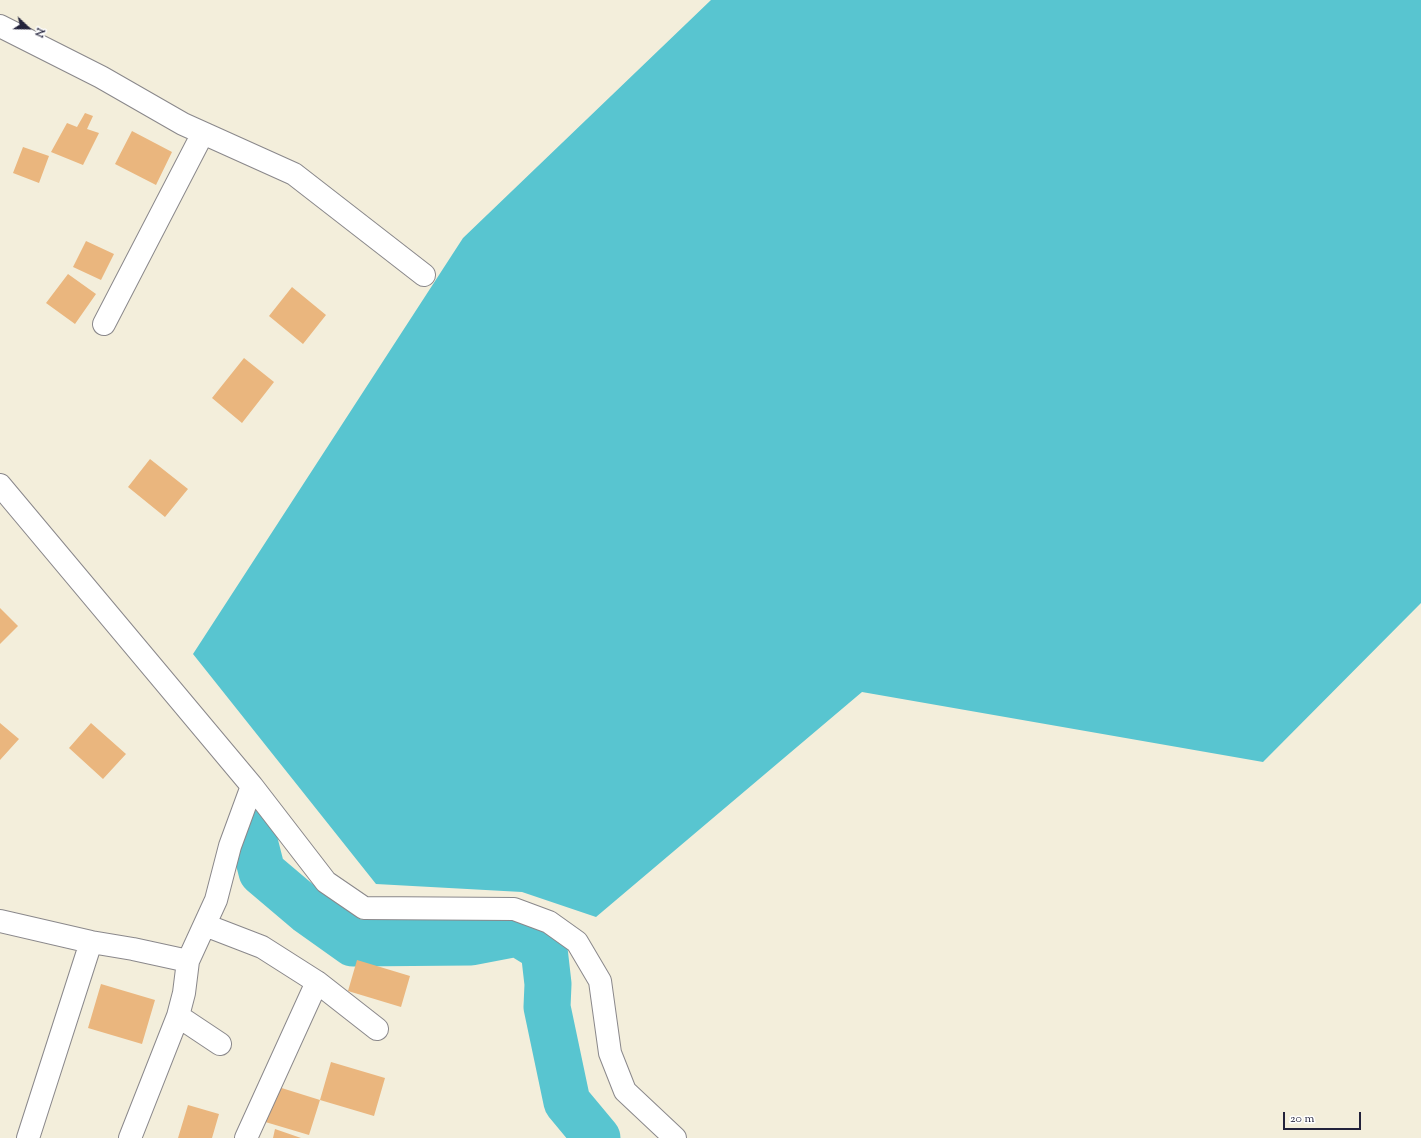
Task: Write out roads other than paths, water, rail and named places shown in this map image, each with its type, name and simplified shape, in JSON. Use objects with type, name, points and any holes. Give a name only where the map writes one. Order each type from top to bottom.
[{"type":"street","points":[[0,26],[101,77],[183,124],[294,174],[424,276]]},
{"type":"street","points":[[104,324],[203,133]]},
{"type":"street","points":[[0,485],[252,786],[326,882],[364,908],[514,908],[548,922],[577,942],[600,981],[610,1053],[625,1091],[675,1138]]},
{"type":"street","points":[[130,1138],[178,1016],[184,994],[188,961],[216,900],[230,846],[252,786]]},
{"type":"street","points":[[0,921],[91,942],[133,949],[188,961]]},
{"type":"street","points":[[205,925],[262,947],[317,982],[377,1029]]},
{"type":"street","points":[[28,1138],[91,942]]},
{"type":"street","points":[[246,1138],[317,982]]},
{"type":"street","points":[[178,1016],[220,1044]]},
{"type":"water","points":[[711,0],[1421,0],[1421,603],[1263,762],[862,692],[596,917],[522,892],[376,884],[193,654],[463,238]]},
{"type":"waterway","points":[[251,829],[262,872],[308,911],[353,943],[471,942],[518,933],[544,949],[548,984],[547,1007],[567,1102],[597,1138]]}]
